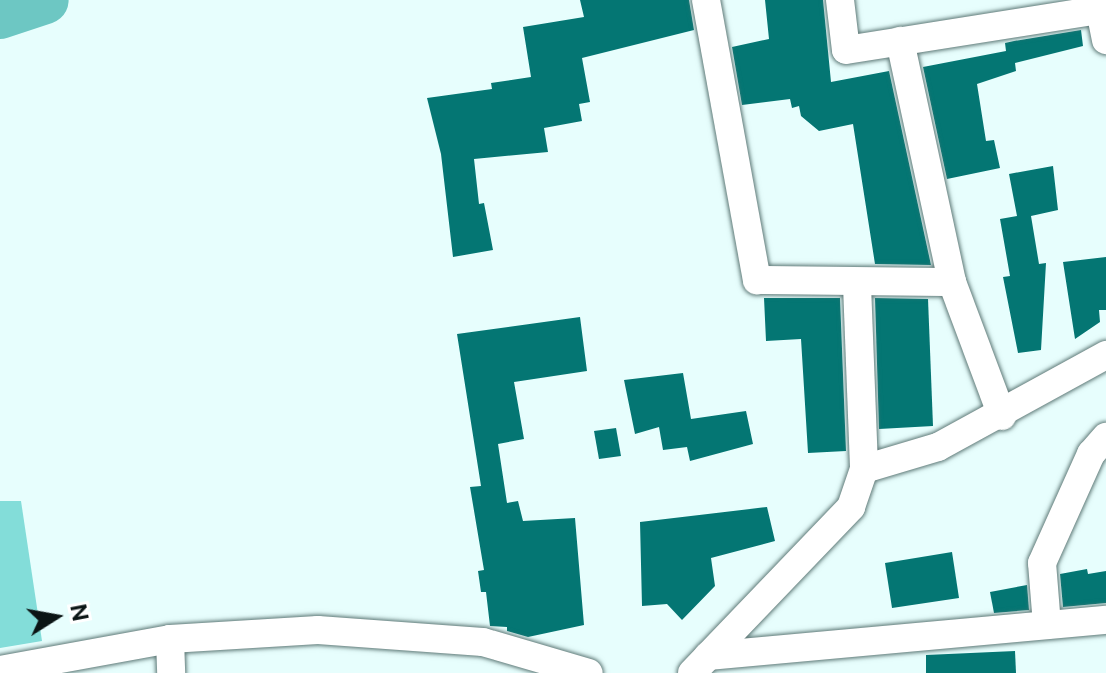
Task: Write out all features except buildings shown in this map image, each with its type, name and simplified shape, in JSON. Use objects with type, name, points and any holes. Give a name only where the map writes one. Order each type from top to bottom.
[{"type":"street","points":[[706,0],[757,280],[857,285],[952,282]]},
{"type":"street","points":[[840,0],[846,50],[1102,6],[1106,40]]},
{"type":"street","points":[[900,41],[952,282],[1002,416]]},
{"type":"street","points":[[700,665],[851,507],[864,469],[857,285]]},
{"type":"street","points":[[864,469],[938,447],[1002,416],[1106,355]]},
{"type":"street","points":[[1047,625],[1042,563],[1091,454],[1106,437]]},
{"type":"street","points":[[700,665],[797,662],[1047,625],[1106,620]]},
{"type":"street","points":[[0,670],[170,639],[318,630],[483,642],[589,673]]},
{"type":"street","points":[[170,639],[171,673]]},
{"type":"shaded area","points":[[0,501],[21,501],[42,641],[0,648]]},
{"type":"waterway","points":[[0,15],[45,0]]}]
